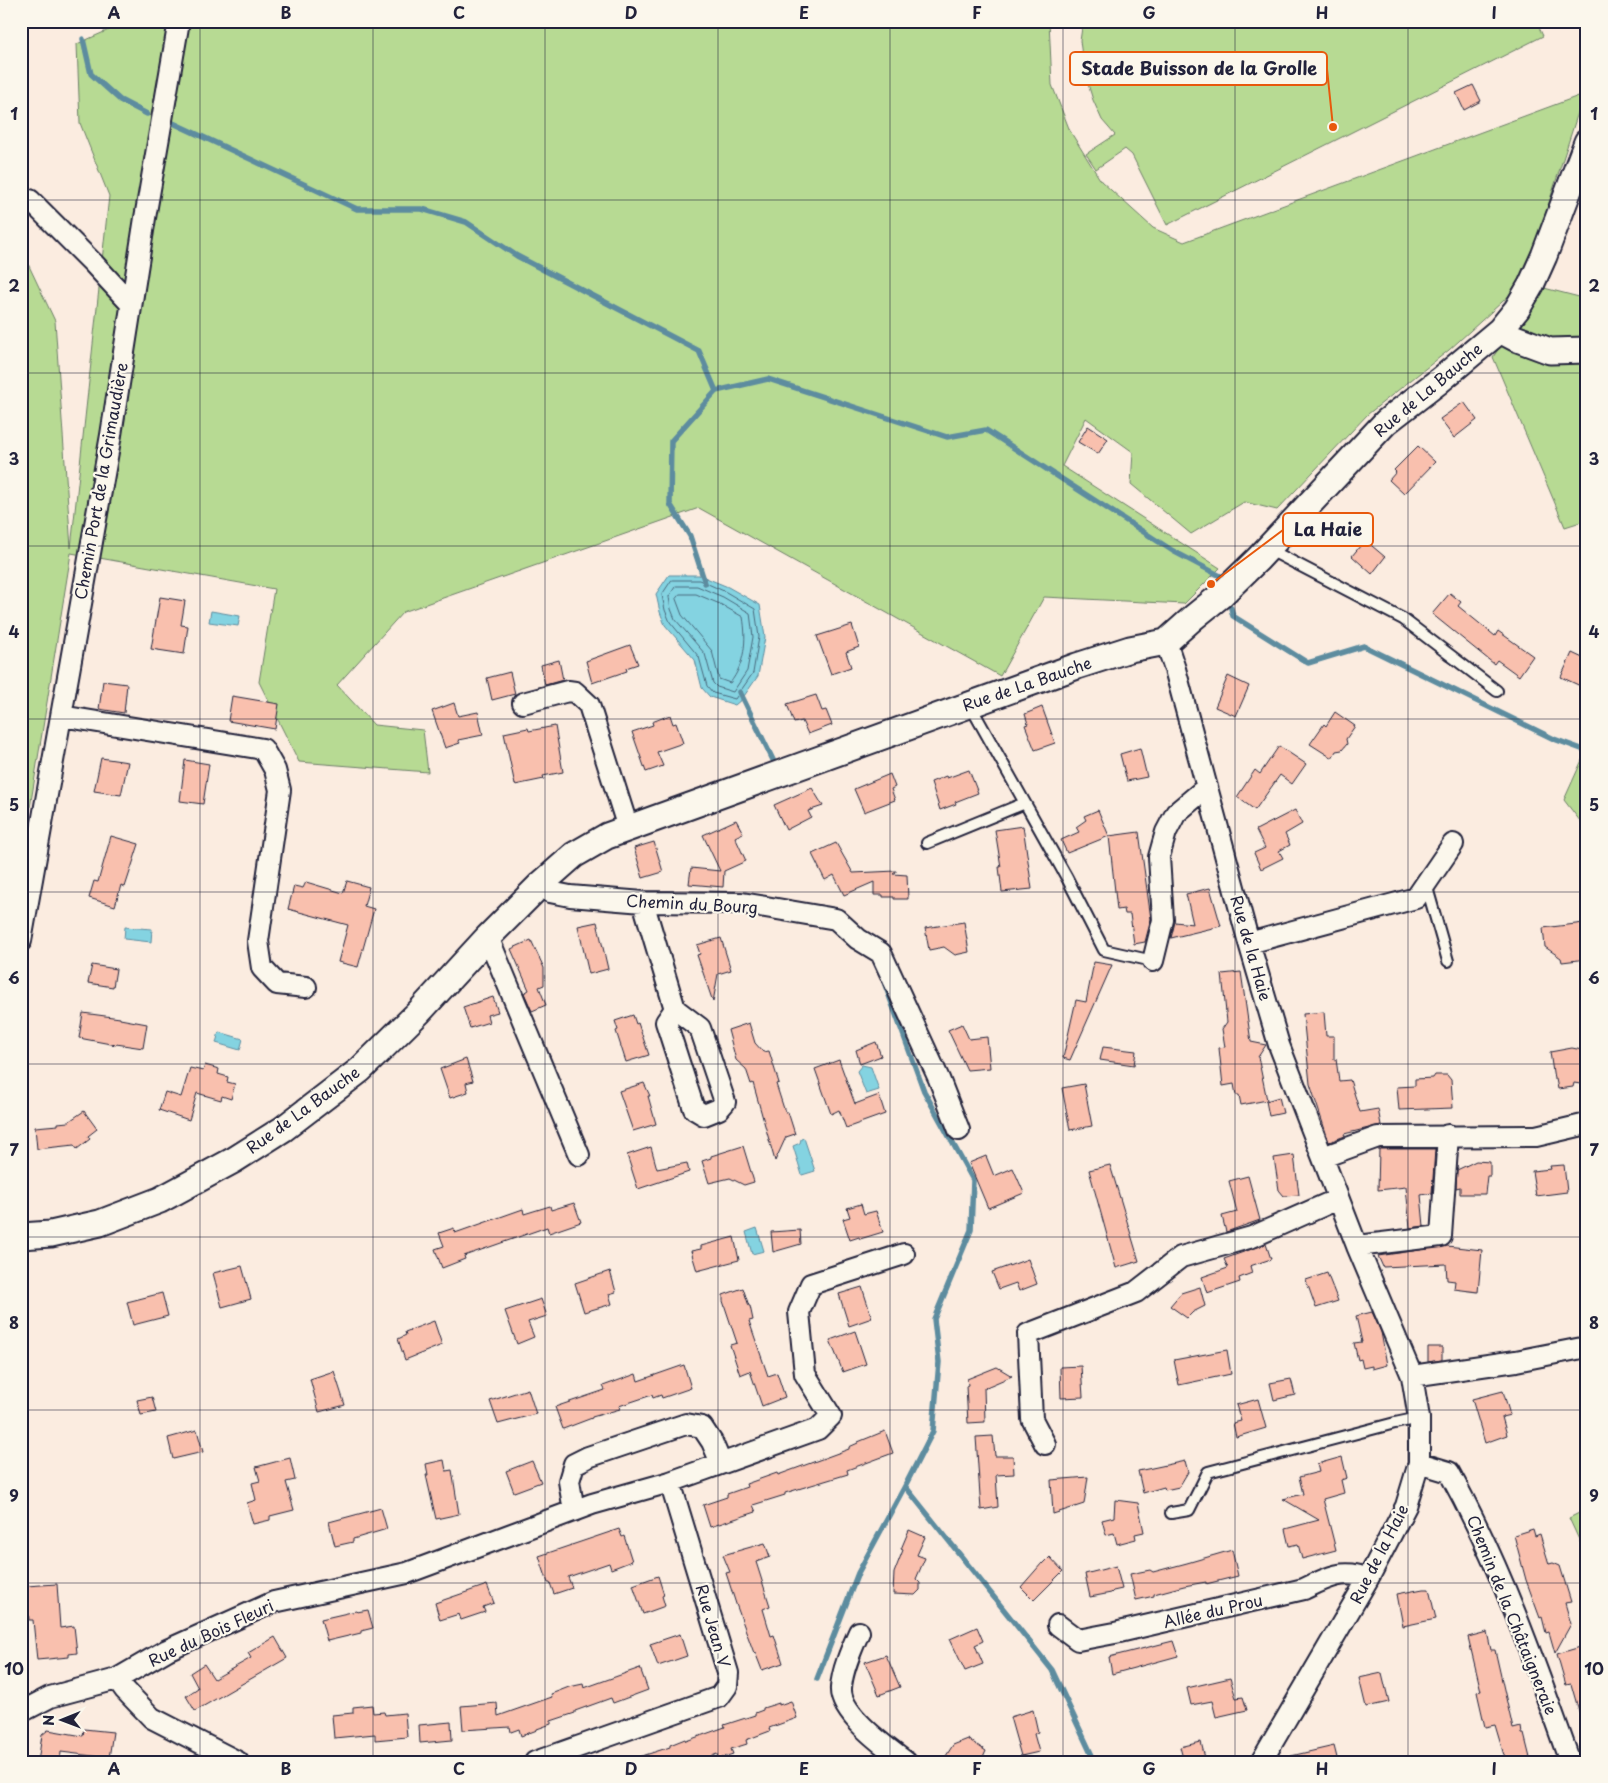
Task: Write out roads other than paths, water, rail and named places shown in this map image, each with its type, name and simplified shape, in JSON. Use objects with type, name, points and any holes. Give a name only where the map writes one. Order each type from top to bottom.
[{"type":"street","name":"Chemin Port de la Grimaudière","points":[[21,941],[111,435],[179,21]]},
{"type":"street","name":"Rue de La Bauche","points":[[21,1236],[51,1234],[100,1223],[160,1200],[234,1160],[283,1129],[360,1070],[419,1012],[488,937],[540,885],[574,855],[608,836],[969,704],[1130,649],[1166,642],[1220,596],[1268,549],[1386,422],[1500,330],[1517,309],[1531,285],[1548,247],[1587,142]]},
{"type":"street","points":[[30,200],[131,304]]},
{"type":"street","points":[[1500,330],[1515,338],[1550,351],[1587,350]]},
{"type":"street","name":"Rue de la Haie","points":[[1166,642],[1249,943],[1279,1044],[1338,1199],[1412,1376],[1419,1418],[1419,1463],[1406,1506],[1368,1579],[1261,1762]]},
{"type":"street","points":[[523,703],[568,690],[575,692],[589,704],[628,828]]},
{"type":"street","points":[[61,716],[263,749],[275,770],[280,790],[258,941],[262,968],[277,984],[306,987]]},
{"type":"street","points":[[1153,961],[1163,920],[1159,857],[1166,832],[1176,813],[1207,787]]},
{"type":"street","points":[[1249,943],[1416,898],[1453,844]]},
{"type":"street","name":"Chemin du Bourg","points":[[540,885],[550,892],[570,896],[643,902],[742,903],[836,919],[858,939],[881,954],[939,1079],[959,1130]]},
{"type":"street","points":[[643,902],[675,1009],[700,1028],[725,1102],[719,1109],[704,1115],[694,1109],[666,1022],[675,1009]]},
{"type":"street","points":[[488,937],[579,1155]]},
{"type":"street","points":[[1323,1157],[1378,1137],[1448,1135],[1536,1136],[1587,1124]]},
{"type":"street","points":[[1357,1246],[1441,1236],[1448,1135]]},
{"type":"street","points":[[1045,1444],[1032,1419],[1028,1334],[1136,1292],[1181,1258],[1252,1237],[1338,1199]]},
{"type":"street","name":"Rue du Bois Fleuri","points":[[21,1712],[50,1698],[117,1679],[167,1650],[274,1602],[407,1573],[592,1504],[670,1482],[818,1429],[831,1416],[805,1374],[799,1312],[811,1284],[904,1254]]},
{"type":"street","points":[[1412,1376],[1516,1361],[1587,1347]]},
{"type":"street","points":[[574,1511],[569,1481],[574,1464],[588,1457],[686,1424],[702,1427],[712,1442],[721,1463]]},
{"type":"street","name":"Chemin de la Châtaigneraie","points":[[1419,1463],[1449,1472],[1471,1512],[1493,1558],[1518,1620],[1570,1762]]},
{"type":"street","name":"Rue Jean V","points":[[535,1762],[720,1697],[727,1686],[728,1673],[670,1482]]},
{"type":"street","name":"Allée du Prou","points":[[1058,1624],[1078,1640],[1304,1590],[1319,1581],[1342,1574],[1357,1574],[1368,1579]]},
{"type":"street","points":[[859,1632],[849,1656],[840,1689],[846,1707],[877,1741],[906,1762]]},
{"type":"street","points":[[117,1679],[152,1718],[238,1762]]},
{"type":"lane","points":[[1268,549],[1403,619],[1497,691]]},
{"type":"lane","points":[[969,704],[1067,878],[1104,950],[1153,961]]},
{"type":"lane","points":[[927,844],[1025,803]]},
{"type":"lane","points":[[1426,884],[1448,962]]},
{"type":"lane","points":[[1171,1513],[1189,1510],[1208,1472],[1419,1418]]},
{"type":"water","points":[[669,575],[699,575],[728,587],[760,605],[765,637],[758,676],[742,699],[735,705],[710,697],[702,688],[695,660],[665,625],[656,594]]},
{"type":"water","points":[[211,611],[240,616],[238,626],[209,622]]},
{"type":"water","points":[[125,927],[152,929],[151,942],[124,939]]},
{"type":"water","points":[[219,1032],[243,1039],[240,1050],[216,1043]]},
{"type":"water","points":[[862,1065],[871,1067],[879,1090],[866,1094],[857,1071]]},
{"type":"water","points":[[804,1138],[815,1171],[802,1175],[793,1146],[800,1143],[801,1139]]},
{"type":"water","points":[[757,1228],[764,1251],[752,1254],[746,1232]]},
{"type":"waterway","points":[[83,39],[91,74],[120,100],[147,114]]},
{"type":"waterway","points":[[171,122],[357,209],[422,209],[466,222],[517,256],[699,351],[716,391]]},
{"type":"waterway","points":[[705,583],[690,536],[670,504],[671,441],[716,391],[768,379],[947,437],[986,430],[1173,551],[1226,579]]},
{"type":"waterway","points":[[1231,608],[1233,616],[1308,663],[1364,646],[1554,739],[1587,751]]},
{"type":"waterway","points":[[740,692],[774,762]]},
{"type":"waterway","points":[[883,979],[924,1091],[973,1180],[971,1230],[934,1319],[939,1362],[933,1431],[905,1486],[1052,1670],[1095,1762]]},
{"type":"waterway","points":[[817,1679],[858,1573],[905,1486]]},
{"type":"place","name":"Stade Buisson de la Grolle","points":[[1333,127]]},
{"type":"place","name":"La Haie","points":[[1211,584]]}]
